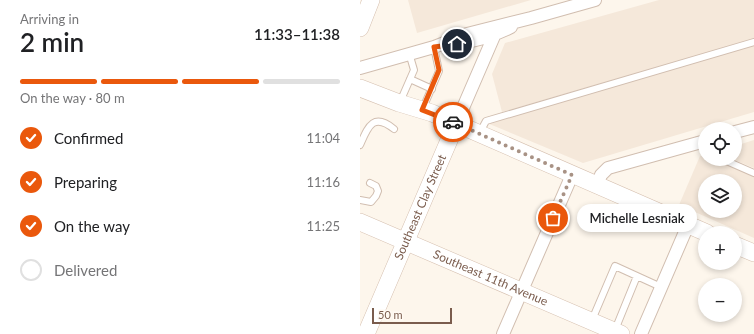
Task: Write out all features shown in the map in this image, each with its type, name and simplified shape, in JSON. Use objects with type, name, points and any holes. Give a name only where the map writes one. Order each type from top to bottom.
[{"type":"main road","points":[[360,24],[370,0]]},
{"type":"main road","points":[[360,88],[456,124],[698,229]]},
{"type":"main road","name":"Southeast Clay Street","points":[[366,334],[456,124]]},
{"type":"main road","name":"Southeast 11th Avenue","points":[[360,222],[618,333]]},
{"type":"main road","points":[[742,248],[754,253]]},
{"type":"street","points":[[434,47],[468,34],[498,25],[532,18],[595,0]]},
{"type":"street","points":[[360,68],[434,47],[468,43],[494,36],[532,18]]},
{"type":"street","name":"Southeast Clay Street","points":[[456,124],[494,36]]},
{"type":"street","points":[[742,130],[754,127]]},
{"type":"street","points":[[597,185],[601,175],[608,168],[698,144]]},
{"type":"street","points":[[503,334],[572,175]]},
{"type":"street","points":[[641,334],[688,225]]},
{"type":"lane","points":[[479,134],[486,121],[754,42]]},
{"type":"lane","points":[[422,110],[439,70],[434,47]]},
{"type":"lane","points":[[399,103],[414,70],[409,53]]},
{"type":"lane","points":[[410,79],[432,89]]},
{"type":"lane","points":[[360,146],[368,126],[373,122],[383,122],[394,129]]},
{"type":"lane","points":[[739,166],[754,172]]},
{"type":"lane","points":[[360,200],[371,202],[376,196],[378,191],[376,186],[370,183]]},
{"type":"lane","points":[[591,321],[615,266],[661,287]]},
{"type":"lane","points":[[618,333],[637,276]]},
{"type":"shaded area","points":[[408,0],[531,0],[417,33]]},
{"type":"shaded area","points":[[659,0],[754,0],[754,39],[502,112],[492,74],[505,43]]},
{"type":"shaded area","points":[[754,45],[754,112],[720,122],[698,122],[698,129],[583,163],[487,123]]},
{"type":"shaded area","points":[[754,140],[754,168],[742,163],[742,144]]},
{"type":"shaded area","points":[[698,161],[698,166],[737,166],[754,173],[754,238],[742,233],[742,226],[727,226],[709,218],[742,218],[742,174],[698,174],[698,213],[679,205]]},
{"type":"way so far","points":[[453,122],[572,175],[553,218]]},
{"type":"place","name":"Michelle Lesniak","points":[[553,218]]},
{"type":"route","points":[[453,122],[422,110],[439,70],[434,47],[457,44]]}]
